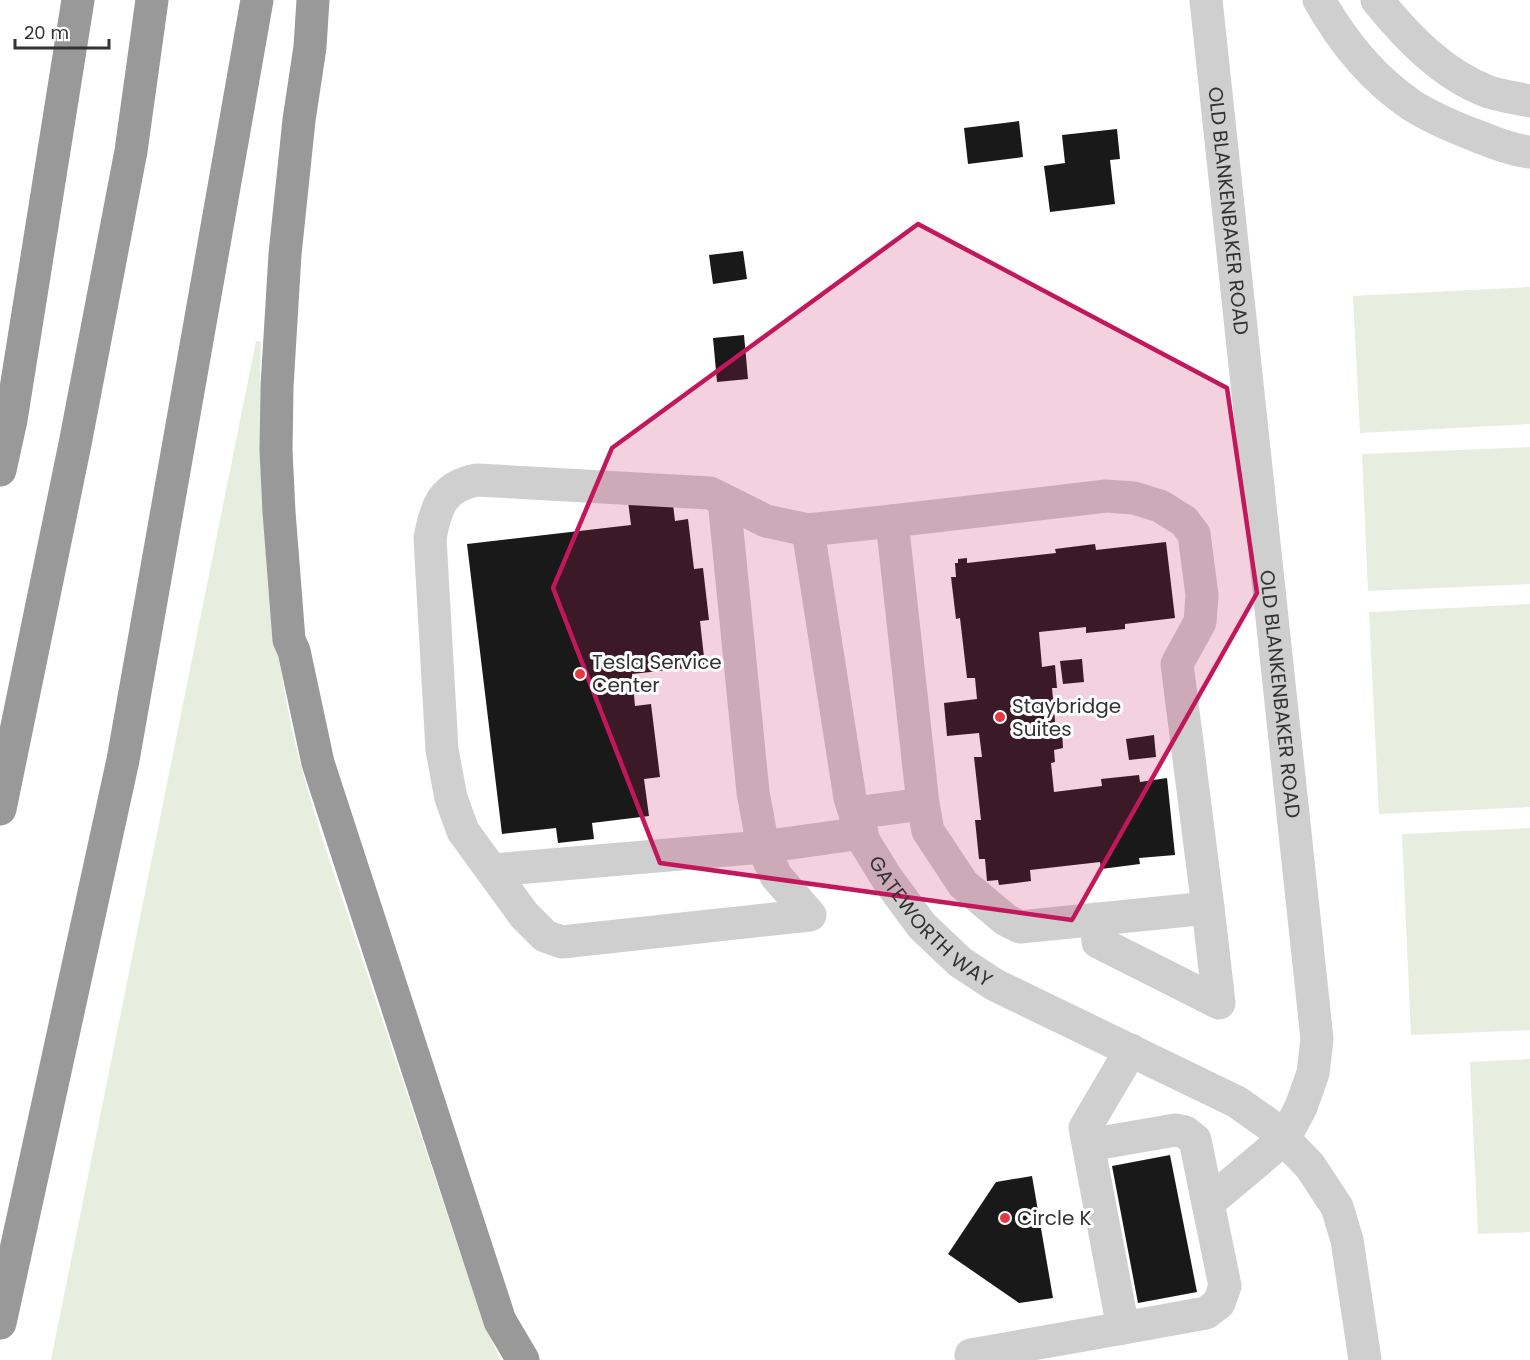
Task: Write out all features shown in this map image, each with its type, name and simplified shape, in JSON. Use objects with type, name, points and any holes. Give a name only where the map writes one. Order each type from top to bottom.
[{"type":"highway","points":[[0,471],[11,420],[78,0]]},
{"type":"highway","points":[[0,809],[73,456],[131,151],[153,0]]},
{"type":"highway","points":[[0,1323],[123,760],[257,0]]},
{"type":"highway","points":[[313,0],[310,47],[299,120],[285,254],[276,387],[279,512],[289,640],[294,651],[318,763],[402,1024],[500,1321],[523,1360]]},
{"type":"highway","points":[[0,341],[53,151]]},
{"type":"street","name":"OLD BLANKENBAKER ROAD","points":[[1206,0],[1317,1039],[1314,1073],[1301,1107],[1284,1139]]},
{"type":"street","points":[[1319,0],[1332,22],[1373,73],[1411,104],[1467,132],[1515,150],[1530,152]]},
{"type":"street","points":[[1377,0],[1399,27],[1448,72],[1489,92],[1530,101]]},
{"type":"street","points":[[724,500],[753,792],[763,847],[776,876],[810,915],[562,942],[544,936],[524,915],[463,831],[451,798],[442,750],[430,538],[434,514],[442,498],[460,483],[477,480],[711,493],[766,521],[808,530],[1106,496],[1134,498],[1160,506],[1184,521],[1194,534],[1202,595],[1200,622],[1177,663],[1219,1003],[1098,942],[1096,919]]},
{"type":"street","points":[[892,521],[922,804],[928,831],[963,884],[1006,920],[1020,927],[1208,908]]},
{"type":"street","name":"GATEWORTH WAY","points":[[808,530],[850,798],[858,823],[886,877],[922,926],[960,962],[995,985],[1238,1102],[1271,1126],[1284,1139]]},
{"type":"street","points":[[492,870],[763,847],[922,804]]},
{"type":"street","points":[[1123,1328],[1085,1128],[1131,1050]]},
{"type":"street","points":[[971,1355],[1206,1314],[1219,1303],[1225,1286],[1195,1140],[1185,1132],[1175,1130],[1089,1145]]},
{"type":"street","points":[[1208,1203],[1284,1139],[1310,1166],[1337,1207],[1347,1240],[1365,1360]]},
{"type":"highlighted area","points":[[918,224],[1227,388],[1257,593],[1072,920],[660,863],[553,588],[612,448]]},
{"type":"shaded area","points":[[1530,287],[1530,424],[1360,433],[1353,296]]},
{"type":"shaded area","points":[[256,341],[261,342],[261,475],[271,606],[277,650],[298,755],[325,847],[430,1164],[476,1300],[500,1360],[51,1360]]},
{"type":"shaded area","points":[[1530,447],[1530,584],[1368,591],[1362,454]]},
{"type":"shaded area","points":[[1530,604],[1530,807],[1379,814],[1369,612]]},
{"type":"shaded area","points":[[1530,828],[1530,1030],[1411,1035],[1402,834]]},
{"type":"shaded area","points":[[1530,1059],[1530,1232],[1478,1234],[1470,1062]]},
{"type":"building","points":[[1019,121],[1023,157],[968,164],[964,128]]},
{"type":"building","points":[[1117,129],[1120,159],[1110,160],[1115,204],[1050,212],[1044,166],[1065,163],[1062,135]]},
{"type":"building","points":[[743,251],[747,279],[713,284],[709,255]]},
{"type":"building","points":[[744,335],[748,379],[717,382],[713,338]]},
{"type":"building","points":[[672,496],[675,521],[688,519],[694,569],[703,568],[709,620],[700,621],[705,666],[632,674],[635,706],[651,704],[660,777],[644,779],[649,816],[592,823],[594,839],[558,843],[556,828],[502,834],[467,544],[631,525],[628,501]]},
{"type":"building","name":"Staybridge Suites","points":[[1166,542],[1175,618],[1125,624],[1125,629],[1086,633],[1086,627],[1039,632],[1042,667],[1055,665],[1057,688],[1052,688],[1056,732],[1062,731],[1063,748],[1054,750],[1055,762],[1051,763],[1054,792],[1102,786],[1101,779],[1139,775],[1140,782],[1167,778],[1175,855],[1139,858],[1140,864],[1101,869],[1100,862],[1030,870],[1031,881],[999,885],[998,880],[987,881],[985,859],[979,859],[975,820],[981,820],[974,757],[982,757],[979,733],[947,736],[944,703],[977,699],[975,678],[967,678],[960,618],[956,619],[951,577],[956,577],[955,563],[958,563],[958,559],[967,558],[967,563],[1056,553],[1055,549],[1095,544],[1096,550]]},
{"type":"building","points":[[1082,659],[1084,682],[1063,684],[1060,661]]},
{"type":"building","points":[[1154,735],[1156,757],[1129,760],[1126,739]]},
{"type":"building","name":"Circle K","points":[[1170,1155],[1197,1292],[1138,1303],[1112,1166]]},
{"type":"building","name":"Circle K","points":[[1032,1176],[1053,1298],[1019,1303],[948,1254],[996,1182]]},
{"type":"place","name":"Tesla Service Center","points":[[580,674]]},
{"type":"place","name":"Staybridge Suites","points":[[1000,717]]},
{"type":"place","name":"Circle K","points":[[1005,1218]]}]
